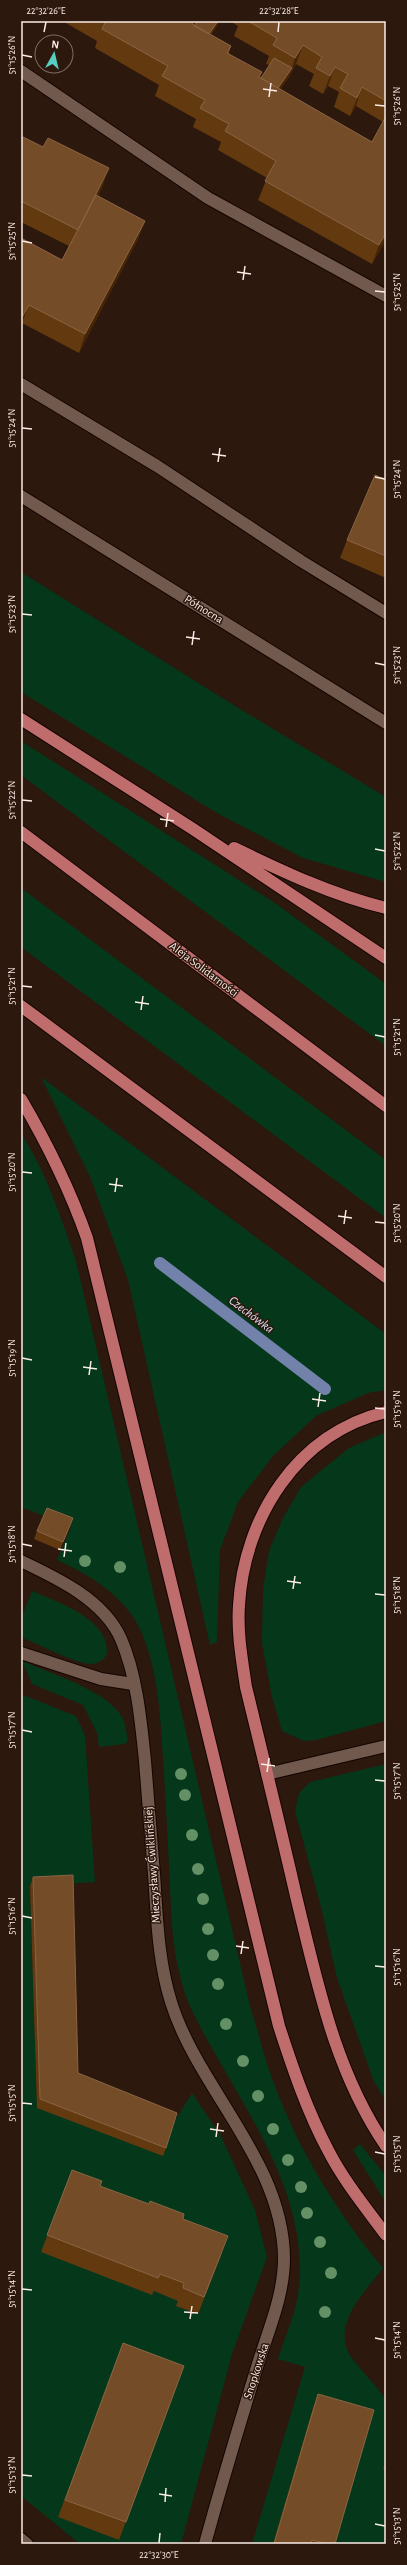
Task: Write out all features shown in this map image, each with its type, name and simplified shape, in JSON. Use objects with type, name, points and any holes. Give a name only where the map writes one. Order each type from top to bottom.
[{"type":"main road","points":[[21,719],[193,829],[386,958]]},
{"type":"main road","points":[[193,829],[308,884],[352,900],[386,908]]},
{"type":"main road","name":"Aleja Solidarności","points":[[21,832],[386,1106]]},
{"type":"main road","points":[[21,1006],[386,1277]]},
{"type":"main road","points":[[21,1099],[45,1140],[69,1187],[87,1238],[279,2026],[291,2064],[308,2110],[329,2153],[386,2235]]},
{"type":"main road","points":[[386,1412],[348,1427],[317,1444],[292,1468],[260,1517],[248,1548],[238,1606],[239,1639],[246,1687],[319,1990],[335,2042],[354,2089],[372,2125],[386,2146]]},
{"type":"street","points":[[21,71],[208,198],[386,296]]},
{"type":"street","points":[[21,384],[157,466],[301,561],[386,613]]},
{"type":"street","name":"Północna","points":[[21,496],[386,723]]},
{"type":"street","name":"Mieczysławy Ćwiklińskiej","points":[[21,1561],[50,1575],[84,1596],[108,1617],[121,1639],[141,1718],[157,1926],[168,1991],[184,2033],[247,2141],[272,2196]]},
{"type":"street","points":[[21,1653],[101,1679],[133,1684]]},
{"type":"street","points":[[267,1774],[386,1746]]},
{"type":"street","name":"Snopkowska","points":[[205,2544],[281,2289],[284,2258],[281,2230],[272,2196]]},
{"type":"street","points":[[21,2539],[27,2544]]},
{"type":"green space","points":[[21,572],[240,709],[386,797],[386,882],[303,858],[217,813],[21,692]]},
{"type":"green space","points":[[21,741],[275,903],[386,984],[386,1046],[21,775]]},
{"type":"green space","points":[[21,888],[386,1160],[386,1218],[21,947]]},
{"type":"green space","points":[[41,1077],[386,1334],[386,1390],[368,1393],[316,1416],[273,1456],[238,1502],[220,1550],[217,1642],[210,1645],[128,1280],[91,1179]]},
{"type":"green space","points":[[21,1133],[38,1163],[59,1211],[76,1261],[250,2006],[267,2063],[294,2131],[320,2179],[350,2225],[383,2268],[359,2298],[347,2321],[345,2333],[346,2345],[351,2357],[386,2400],[386,2544],[252,2544],[305,2367],[278,2359],[298,2296],[300,2258],[296,2229],[289,2201],[279,2174],[254,2121],[193,2013],[180,1976],[172,1922],[159,1705],[155,1679],[145,1641],[139,1626],[131,1613],[121,1602],[97,1582],[57,1560],[71,1527],[21,1507]]},
{"type":"green space","points":[[386,1432],[386,1721],[316,1740],[304,1741],[282,1731],[272,1697],[262,1643],[263,1589],[269,1551],[282,1520],[301,1487],[349,1448]]},
{"type":"green space","points":[[32,1591],[67,1606],[90,1620],[99,1629],[105,1639],[107,1651],[106,1656],[100,1662],[92,1664],[77,1661],[21,1637],[21,1619]]},
{"type":"green space","points":[[22,1661],[78,1684],[106,1700],[116,1709],[123,1719],[128,1740],[125,1744],[99,1747],[97,1733],[83,1705],[32,1684]]},
{"type":"green space","points":[[23,1695],[76,1716],[85,1735],[95,1882],[30,1886],[37,2108],[174,2122],[192,2093],[221,2136],[255,2210],[267,2257],[232,2354],[181,2544],[80,2544],[21,2496],[21,1701]]},
{"type":"green space","points":[[386,1764],[386,2101],[374,2082],[337,1978],[321,1907],[295,1811],[299,1793],[310,1782]]},
{"type":"green space","points":[[360,2144],[386,2176],[386,2203],[353,2150]]},
{"type":"building","points":[[102,21],[194,21],[192,24],[231,46],[227,53],[262,72],[259,77],[372,142],[386,116],[386,233],[379,245],[265,181],[276,161],[225,131],[229,124],[200,108],[205,100],[162,76],[168,66],[102,29],[105,23]]},
{"type":"building","points":[[197,21],[218,21],[209,34],[194,26]]},
{"type":"building","points":[[248,21],[386,21],[386,101],[362,87],[357,98],[340,88],[348,74],[335,67],[330,76],[316,68],[322,57],[303,45],[295,58],[273,45],[277,38]]},
{"type":"building","points":[[274,58],[292,68],[278,88],[261,78]]},
{"type":"building","points":[[21,136],[43,147],[48,138],[109,168],[78,230],[21,201]]},
{"type":"building","points":[[96,195],[145,221],[85,334],[29,305],[21,319],[21,238],[62,260]]},
{"type":"building","points":[[375,475],[386,480],[386,556],[347,540]]},
{"type":"building","points":[[47,1508],[73,1518],[63,1542],[37,1531]]},
{"type":"building","points":[[73,1875],[78,2073],[177,2113],[166,2148],[40,2099],[33,1877]]},
{"type":"building","points":[[72,2170],[102,2181],[100,2186],[149,2204],[150,2201],[184,2214],[183,2219],[228,2236],[204,2297],[183,2288],[184,2283],[160,2274],[158,2278],[47,2235]]},
{"type":"building","points":[[123,2343],[184,2366],[126,2522],[65,2500]]},
{"type":"building","points":[[318,2394],[374,2410],[335,2544],[327,2544],[312,2540],[311,2544],[274,2544]]},
{"type":"waterway","name":"Czechówka","points":[[160,1263],[325,1389]]}]
